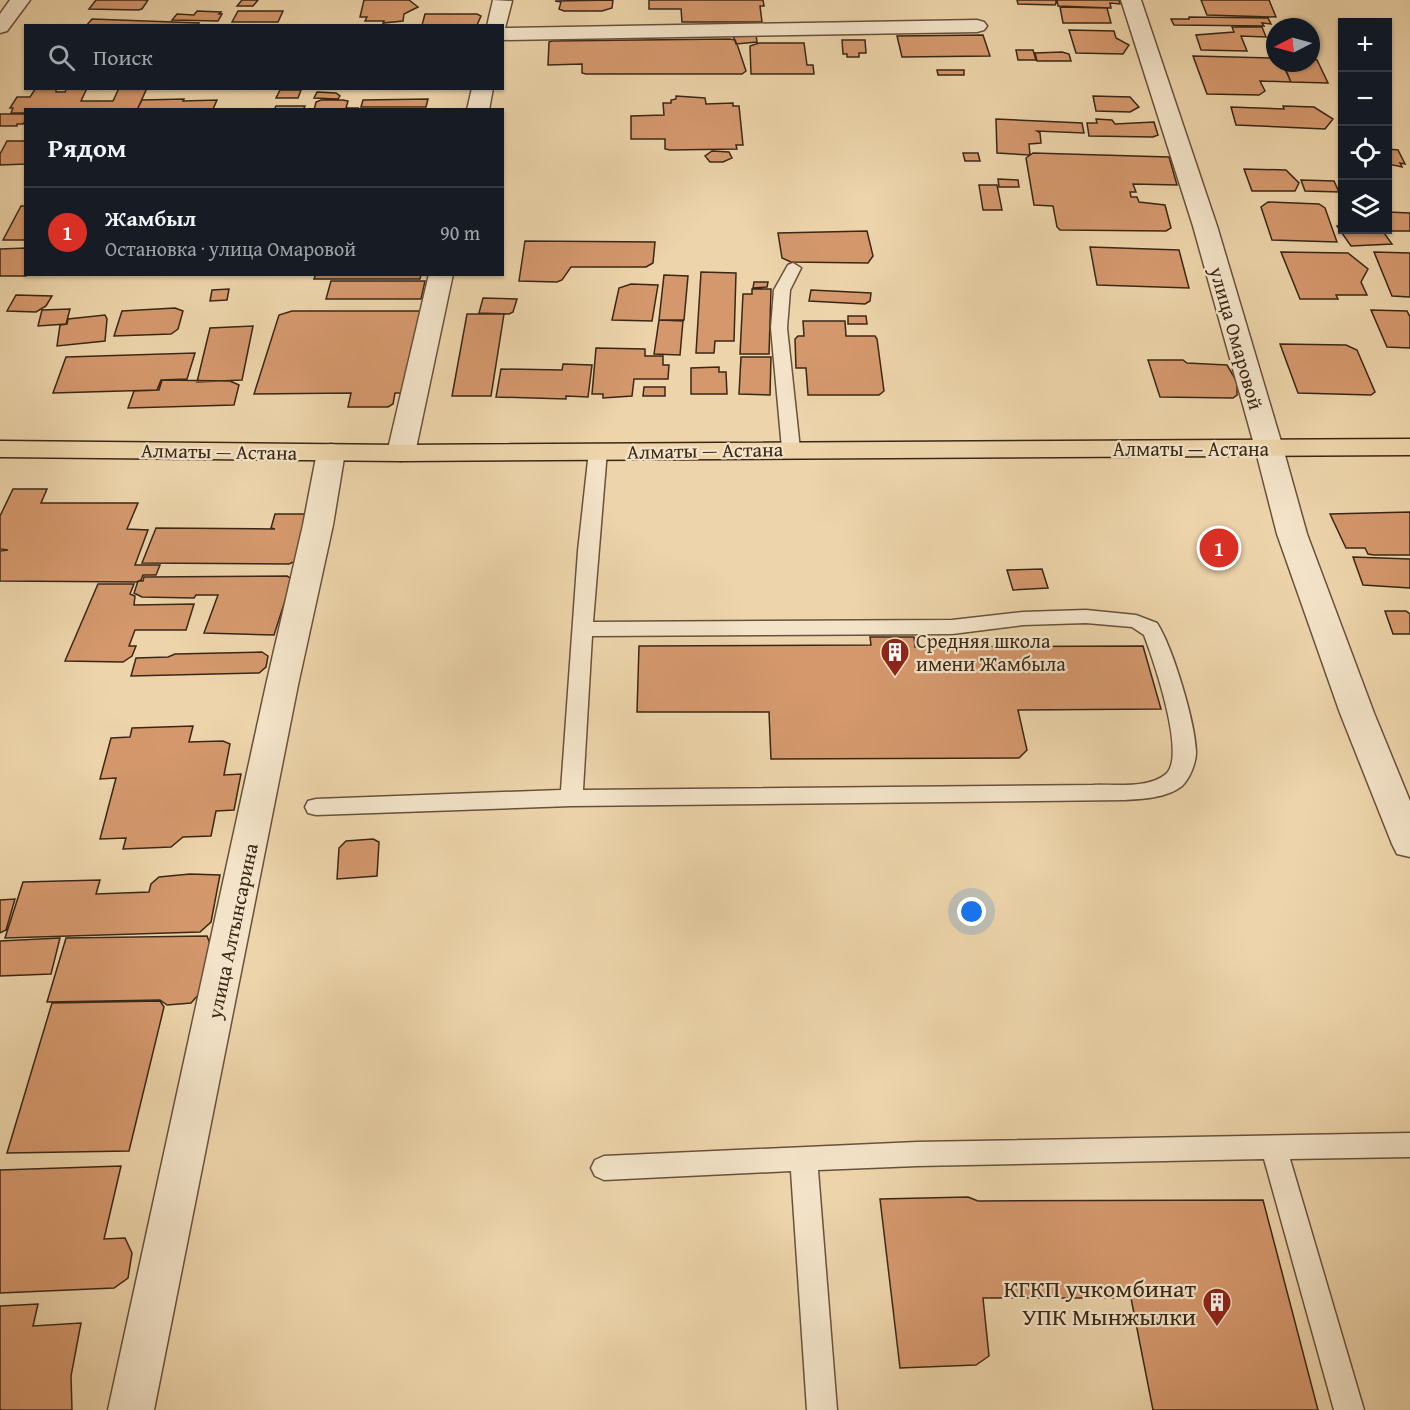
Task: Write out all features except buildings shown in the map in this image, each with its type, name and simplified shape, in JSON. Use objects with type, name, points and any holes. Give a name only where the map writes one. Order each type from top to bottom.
[{"type":"highway","name":"Алматы — Астана","points":[[0,449],[401,453],[1410,447]]},
{"type":"street","points":[[0,27],[20,0]]},
{"type":"street","name":"улица Омаровой","points":[[1131,0],[1205,226],[1292,534],[1357,713],[1410,844]]},
{"type":"street","points":[[497,24],[502,1]]},
{"type":"street","points":[[504,34],[977,26]]},
{"type":"street","points":[[478,108],[483,90]]},
{"type":"street","points":[[401,453],[441,276]]},
{"type":"street","name":"улица Алтынсарина","points":[[131,1410],[332,452]]},
{"type":"lane","points":[[791,449],[780,328],[782,290],[793,268]]},
{"type":"lane","points":[[571,798],[582,629],[598,452]]},
{"type":"lane","points":[[316,807],[571,798],[1094,794],[1151,789],[1172,782],[1180,772],[1185,751],[1160,647],[1152,629],[1137,621],[1109,617],[980,621],[952,627],[582,629]]},
{"type":"lane","points":[[604,1168],[929,1153],[1410,1145]]},
{"type":"lane","points":[[1274,1148],[1349,1410]]},
{"type":"lane","points":[[804,1159],[822,1410]]},
{"type":"place","name":"Жамбыл","points":[[1219,548]]},
{"type":"place","name":"Средняя школа имени Жамбыла","points":[[895,678]]},
{"type":"place","name":"КГКП учкомбинат УПК Мынжылки","points":[[1217,1328]]}]
